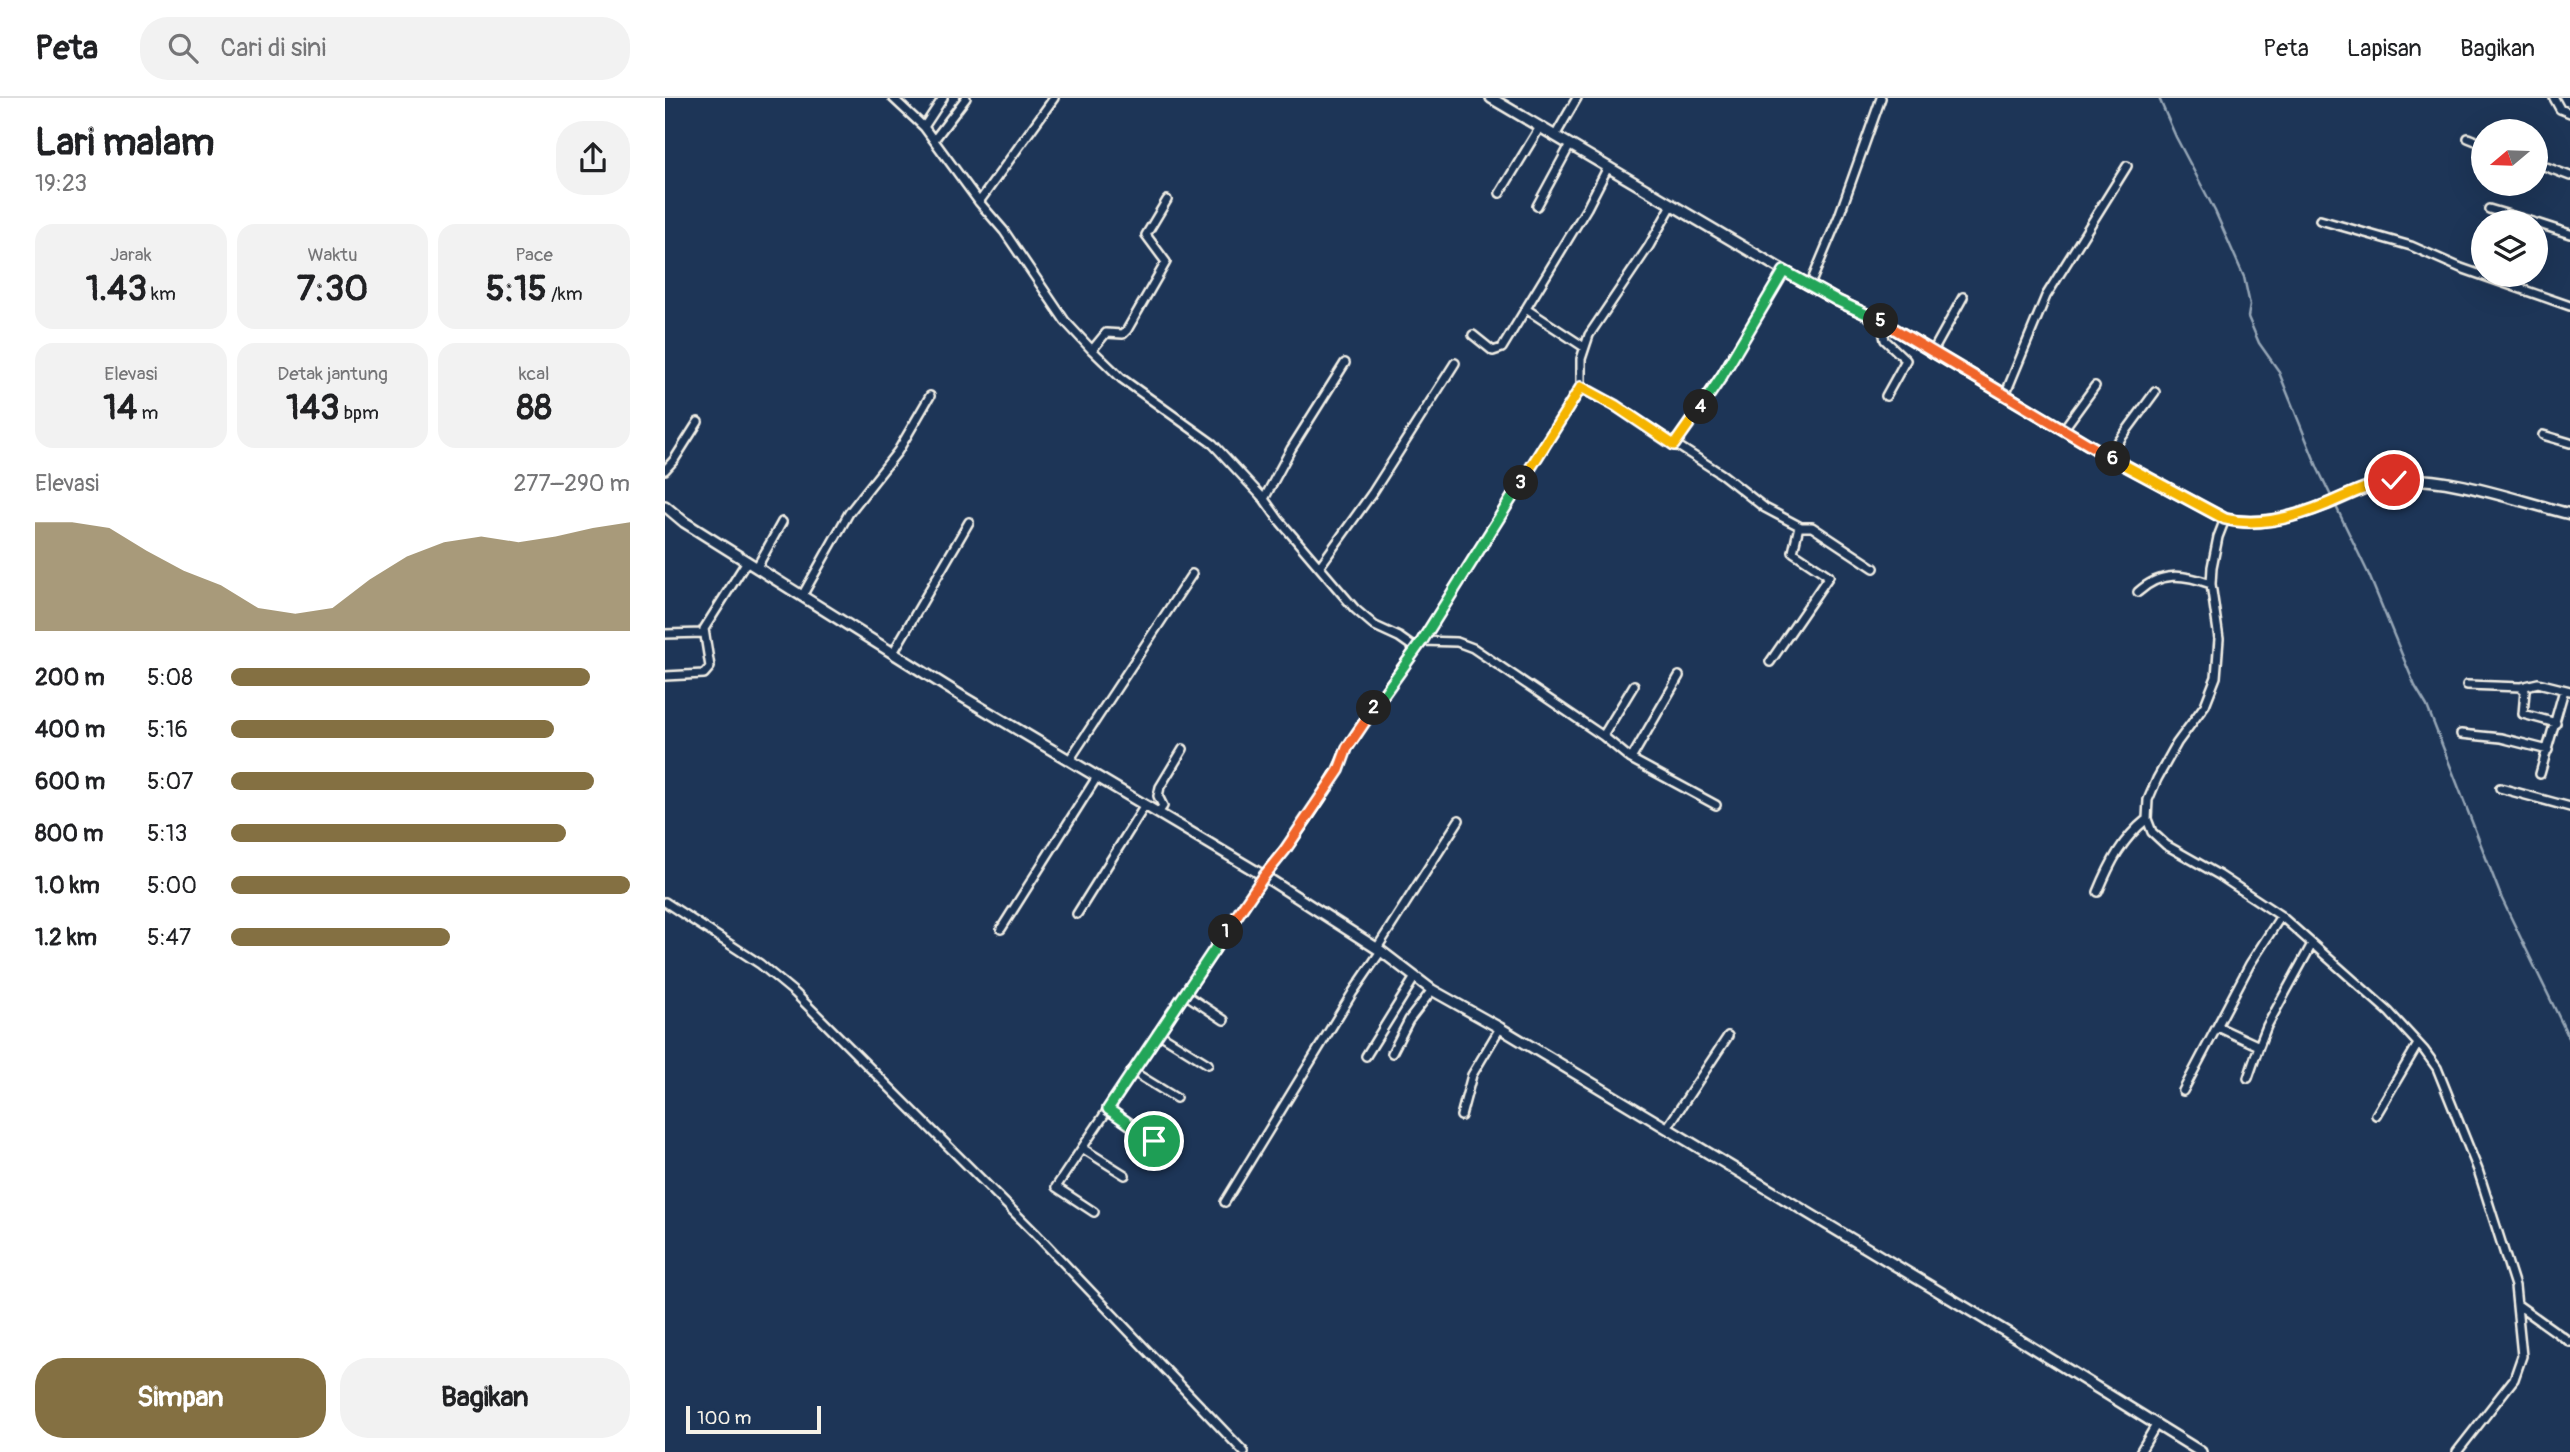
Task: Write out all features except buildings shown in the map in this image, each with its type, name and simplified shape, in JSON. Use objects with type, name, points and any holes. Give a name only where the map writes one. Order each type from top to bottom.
[{"type":"street","points":[[893,98],[924,127],[979,202],[1009,237],[1065,321],[1092,350],[1121,378],[1213,444],[1265,499],[1279,520],[1355,609],[1369,621],[1416,649]]},
{"type":"street","points":[[924,127],[943,98]]},
{"type":"street","points":[[934,140],[965,98]]},
{"type":"street","points":[[979,202],[1054,98]]},
{"type":"street","points":[[1491,98],[1784,271],[1881,321],[2108,456],[2225,519],[2242,523],[2271,520],[2323,506],[2387,481],[2428,479],[2570,514]]},
{"type":"street","points":[[1555,136],[1577,98]]},
{"type":"street","points":[[1810,285],[1839,216],[1881,98]]},
{"type":"street","points":[[2554,98],[2560,109],[2570,113]]},
{"type":"street","points":[[1500,193],[1540,127]]},
{"type":"street","points":[[1537,206],[1570,145]]},
{"type":"street","points":[[2005,395],[2046,296],[2127,166]]},
{"type":"street","points":[[1473,335],[1490,349],[1497,351],[1502,348],[1587,208],[1608,167]]},
{"type":"street","points":[[2548,168],[2570,176]]},
{"type":"street","points":[[1092,350],[1106,333],[1123,334],[1127,330],[1166,262],[1146,235],[1167,200]]},
{"type":"street","points":[[1094,1212],[1056,1187],[1264,876],[1285,850],[1339,770],[1347,748],[1422,641],[1581,387],[1584,347],[1589,335],[1649,246],[1672,205]]},
{"type":"street","points":[[2321,220],[2411,247],[2461,268],[2570,306]]},
{"type":"street","points":[[2548,227],[2570,234]]},
{"type":"street","points":[[1674,445],[1722,376],[1784,271]]},
{"type":"street","points":[[1931,353],[1963,297]]},
{"type":"street","points":[[1526,309],[1584,347]]},
{"type":"street","points":[[1881,321],[1885,340],[1906,360],[1886,396]]},
{"type":"street","points":[[1265,499],[1291,449],[1345,363]]},
{"type":"street","points":[[1320,566],[1379,482],[1455,363]]},
{"type":"street","points":[[2063,430],[2095,386]]},
{"type":"street","points":[[1581,387],[1616,406],[1723,475],[1765,508],[1799,526],[1812,527],[1874,568]]},
{"type":"street","points":[[2108,456],[2155,391]]},
{"type":"street","points":[[802,596],[849,513],[898,451],[930,396]]},
{"type":"street","points":[[665,470],[698,422]]},
{"type":"street","points":[[2543,435],[2570,443]]},
{"type":"street","points":[[665,506],[684,522],[963,696],[1070,759],[1144,807],[1264,876],[1379,949],[1432,990],[1667,1128],[2201,1452]]},
{"type":"street","points":[[2225,519],[2213,557],[2211,584],[2219,639],[2216,677],[2205,705],[2176,743],[2157,779],[2148,800],[2147,819],[2153,832],[2166,845],[2219,875],[2281,916],[2379,1003],[2437,1068],[2478,1170],[2515,1286],[2522,1356],[2514,1379],[2457,1452]]},
{"type":"street","points":[[757,567],[782,522]]},
{"type":"street","points":[[894,651],[969,522]]},
{"type":"street","points":[[1770,662],[1829,576],[1793,552],[1799,526]]},
{"type":"street","points":[[665,676],[704,674],[710,667],[704,634],[707,624],[747,561]]},
{"type":"street","points":[[1070,759],[1192,574]]},
{"type":"street","points":[[2138,592],[2147,584],[2166,575],[2194,578],[2211,584]]},
{"type":"street","points":[[665,634],[704,634]]},
{"type":"street","points":[[1422,641],[1457,642],[1473,648],[1603,736],[1631,759],[1716,805]]},
{"type":"street","points":[[1631,759],[1679,676]]},
{"type":"street","points":[[2467,685],[2521,687],[2538,683],[2567,690],[2540,774]]},
{"type":"street","points":[[1603,736],[1634,685]]},
{"type":"street","points":[[2521,687],[2525,691],[2523,714],[2556,723]]},
{"type":"street","points":[[2461,734],[2501,738],[2548,750]]},
{"type":"street","points":[[1158,813],[1163,806],[1158,793],[1160,787],[1183,749]]},
{"type":"street","points":[[1001,929],[1097,776]]},
{"type":"street","points":[[2500,788],[2570,807]]},
{"type":"street","points":[[1077,914],[1144,807]]},
{"type":"street","points":[[2098,892],[2110,862],[2120,846],[2147,819]]},
{"type":"street","points":[[1225,1202],[1459,820]]},
{"type":"street","points":[[665,902],[760,964],[795,993],[1035,1233],[1244,1452]]},
{"type":"street","points":[[2183,1091],[2250,964],[2281,916]]},
{"type":"street","points":[[2248,1078],[2267,1026],[2312,944]]},
{"type":"street","points":[[1366,1056],[1415,977]]},
{"type":"street","points":[[1392,1052],[1409,1020],[1432,990]]},
{"type":"street","points":[[1185,994],[1224,1020]]},
{"type":"street","points":[[2218,1027],[2259,1046]]},
{"type":"street","points":[[1461,1116],[1472,1075],[1500,1028]]},
{"type":"street","points":[[1158,1033],[1208,1064]]},
{"type":"street","points":[[1667,1128],[1728,1036]]},
{"type":"street","points":[[2376,1115],[2418,1044]]},
{"type":"street","points":[[1132,1071],[1176,1098]]},
{"type":"street","points":[[1108,1109],[1154,1141]]},
{"type":"street","points":[[1082,1148],[1125,1175]]},
{"type":"street","points":[[2518,1305],[2570,1342]]},
{"type":"street","points":[[2140,1452],[2156,1425]]},
{"type":"waterway","points":[[2159,98],[2215,211],[2244,277],[2250,305],[2248,317],[2259,343],[2278,370],[2318,469],[2369,575],[2415,686],[2427,706],[2502,899],[2570,1040]]},
{"type":"route","points":[[1154,1141],[1108,1109],[1264,876],[1285,850],[1339,770],[1347,748],[1422,641],[1581,387],[1616,406],[1674,445],[1722,376],[1784,271],[1881,321],[2108,456],[2225,519],[2242,523],[2271,520],[2323,506],[2379,483],[2394,480]]}]
